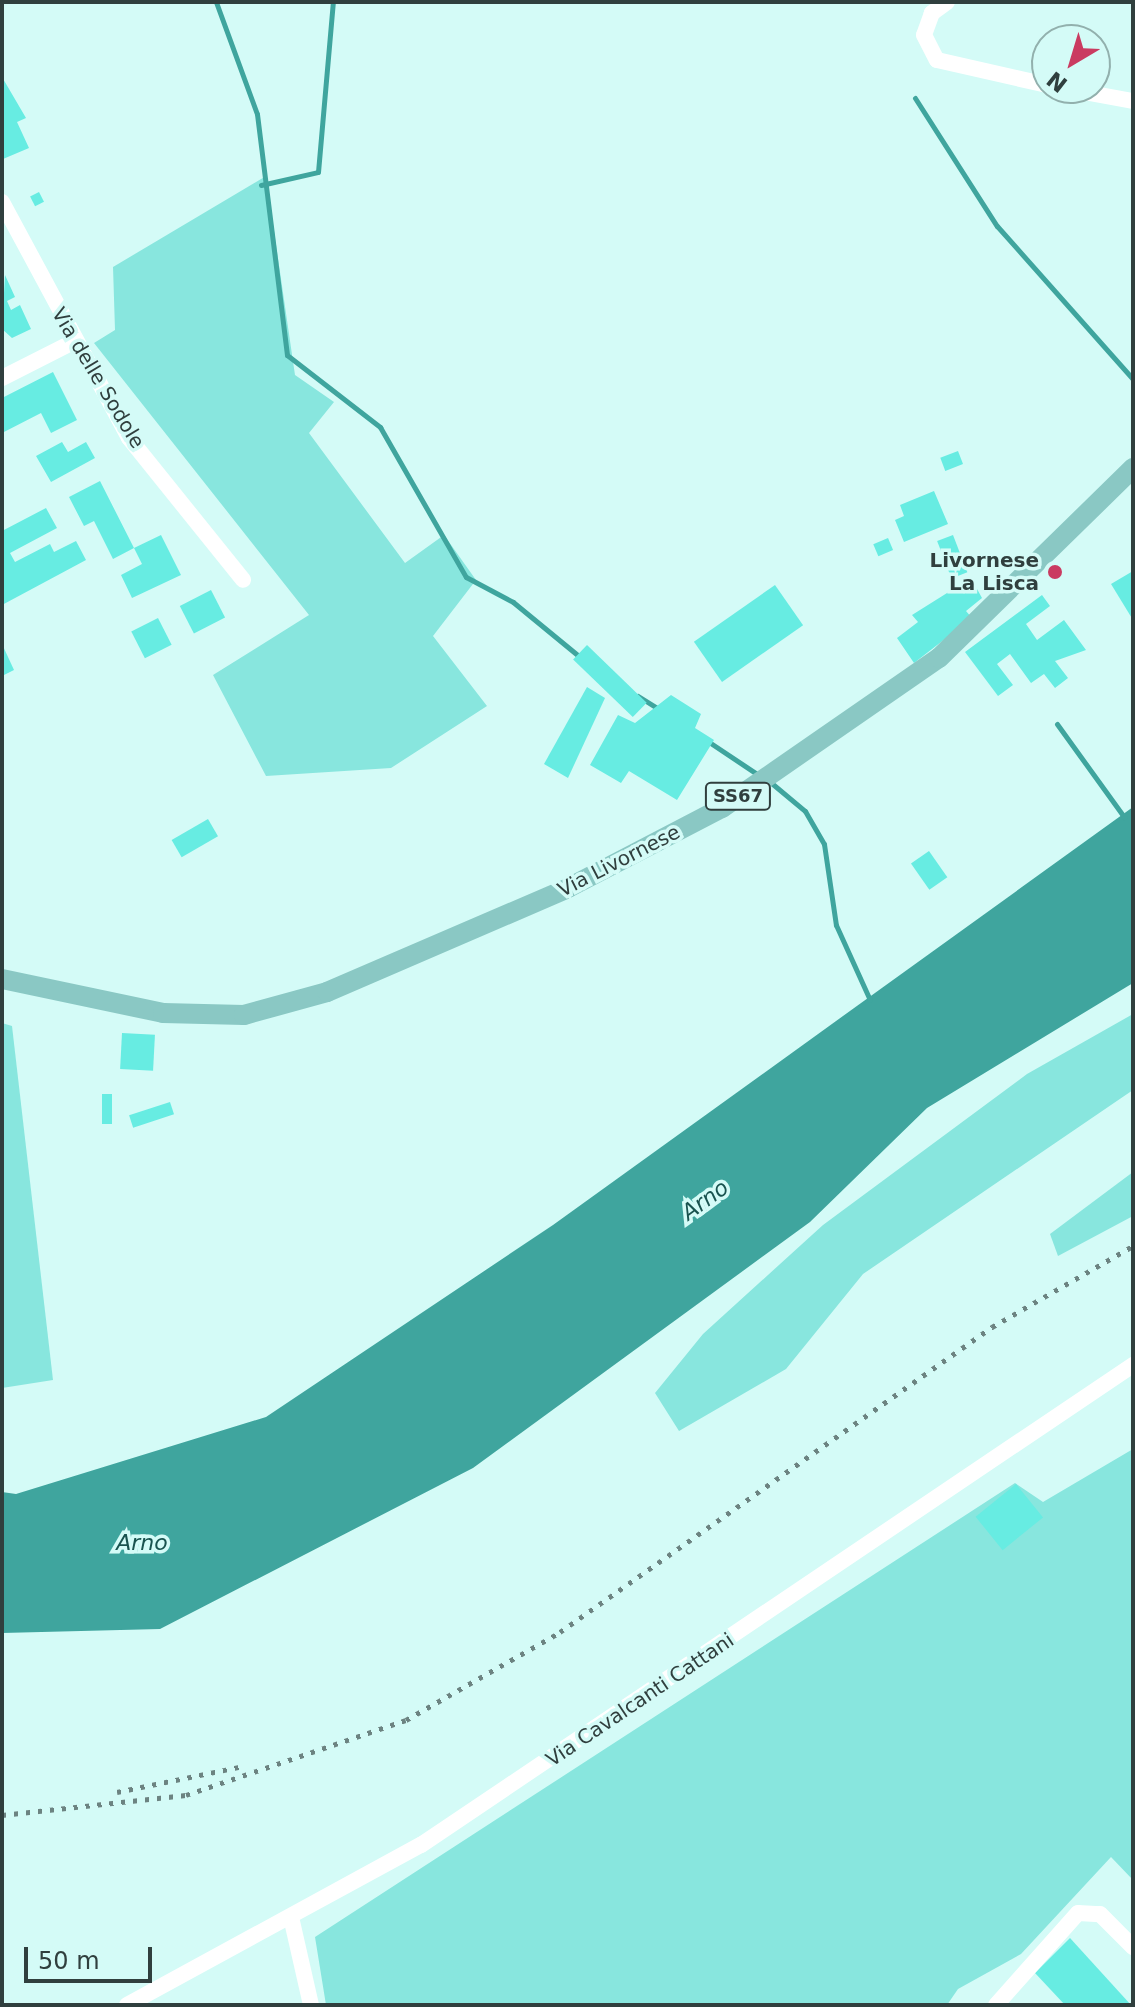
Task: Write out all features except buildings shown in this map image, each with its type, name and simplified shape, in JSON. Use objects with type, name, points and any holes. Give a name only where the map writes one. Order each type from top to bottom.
[{"type":"main road","name":"Via Livornese","points":[[2,979],[188,1016],[270,1010],[568,888],[722,808],[978,626],[1133,468]]},
{"type":"street","points":[[947,2],[932,13],[924,35],[937,60],[1031,81]]},
{"type":"street","points":[[1111,97],[1133,101]]},
{"type":"street","name":"Via delle Sodole","points":[[2,202],[73,342],[129,438],[243,580]]},
{"type":"street","points":[[2,378],[73,342]]},
{"type":"street","name":"Via Cavalcanti Cattani","points":[[127,2005],[291,1917],[471,1813],[1133,1365]]},
{"type":"street","points":[[999,2004],[1078,1913],[1100,1914],[1133,1947]]},
{"type":"street","points":[[291,1917],[311,2005]]},
{"type":"shaded area","points":[[266,176],[295,375],[334,402],[309,433],[405,563],[444,535],[476,580],[433,636],[487,706],[391,768],[266,776],[213,675],[309,615],[94,343],[115,330],[113,267]]},
{"type":"shaded area","points":[[1133,1014],[1133,1090],[863,1274],[786,1369],[679,1431],[655,1393],[703,1334],[823,1225],[1027,1074]]},
{"type":"shaded area","points":[[2,1023],[12,1026],[53,1380],[2,1388]]},
{"type":"shaded area","points":[[1133,1172],[1133,1216],[1058,1256],[1050,1234]]},
{"type":"shaded area","points":[[1133,1449],[1133,1880],[1111,1857],[1021,1954],[958,1989],[947,2005],[326,2005],[315,1937],[1015,1483],[1043,1502]]},
{"type":"water","name":"Arno","points":[[1133,807],[1133,983],[927,1108],[810,1222],[473,1468],[160,1629],[2,1633],[2,1492],[16,1494],[266,1417],[553,1225]]},
{"type":"waterway","points":[[216,2],[257,114],[287,355],[380,427],[466,577],[513,602],[580,657]]},
{"type":"waterway","points":[[261,185],[318,172],[333,2]]},
{"type":"waterway","points":[[915,98],[997,226],[1133,379]]},
{"type":"waterway","points":[[638,696],[660,710]]},
{"type":"waterway","points":[[1057,724],[1124,817]]},
{"type":"waterway","points":[[709,742],[760,776]]},
{"type":"waterway","points":[[769,781],[805,811],[824,844],[836,925],[870,1000]]},
{"type":"railway","points":[[2,1815],[186,1795],[406,1720],[560,1632],[992,1327],[1133,1246]]},
{"type":"railway","points":[[117,1792],[239,1767]]},
{"type":"place","name":"Livornese La Lisca","points":[[1055,572]]}]
